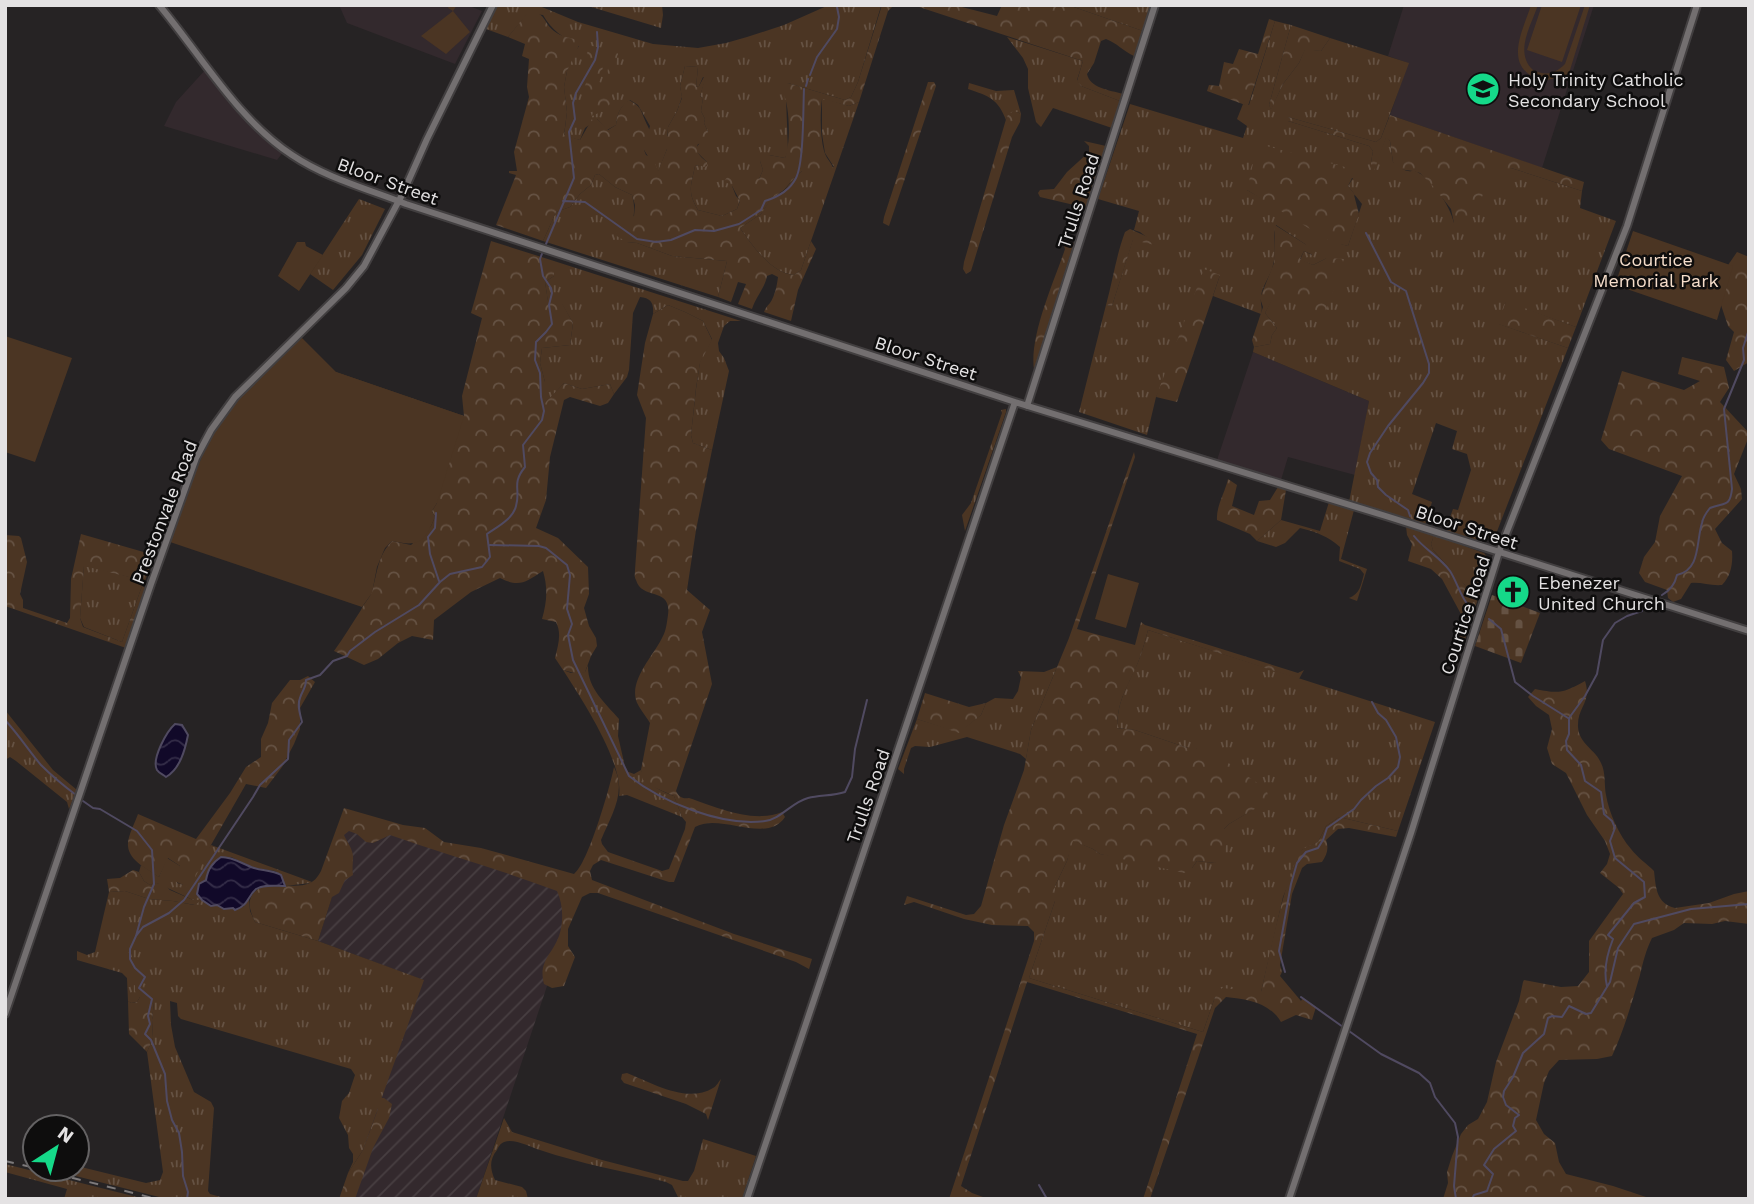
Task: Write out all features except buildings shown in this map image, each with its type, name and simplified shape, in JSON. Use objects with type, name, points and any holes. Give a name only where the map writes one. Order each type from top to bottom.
[{"type":"main road","name":"Bloor Street","points":[[159,5],[241,108],[276,143],[328,174],[398,201],[1014,402],[1749,631]]},
{"type":"main road","name":"Prestonvale Road","points":[[5,1014],[196,458],[215,424],[240,392],[358,273],[398,201],[494,5]]},
{"type":"main road","name":"Trulls Road","points":[[1027,406],[1156,5]]},
{"type":"main road","name":"Courtice Road","points":[[1289,1199],[1411,833],[1499,552],[1628,226],[1697,5]]},
{"type":"main road","name":"Trulls Road","points":[[747,1199],[1014,402]]},
{"type":"shaded area","points":[[339,5],[467,5],[482,11],[455,64],[347,23]]},
{"type":"shaded area","name":"Holy Trinity Catholic Secondary School","points":[[1404,5],[1594,5],[1542,168],[1390,115],[1408,63],[1388,56]]},
{"type":"shaded area","points":[[206,69],[284,151],[277,160],[164,126],[176,102]]},
{"type":"shaded area","points":[[1253,352],[1369,401],[1355,475],[1288,457],[1281,480],[1217,460]]},
{"type":"shaded area","points":[[345,810],[578,893],[476,1199],[345,1199],[423,980],[318,941],[332,897]]},
{"type":"green space","points":[[449,5],[457,5],[453,11],[448,8]]},
{"type":"green space","points":[[497,5],[537,5],[578,22],[653,44],[698,48],[726,43],[784,25],[829,5],[881,6],[851,97],[845,100],[788,83],[788,151],[785,158],[769,155],[760,161],[763,170],[759,179],[732,186],[740,200],[737,209],[722,216],[698,210],[691,193],[695,166],[706,166],[707,162],[696,148],[708,132],[701,111],[703,98],[700,96],[705,78],[703,77],[696,87],[698,67],[685,66],[680,86],[682,97],[668,127],[667,149],[658,172],[644,150],[650,126],[638,105],[630,100],[620,111],[616,125],[607,130],[597,119],[585,128],[580,140],[564,136],[567,112],[564,87],[572,56],[579,46],[558,33],[543,15],[528,13],[508,37],[486,29]]},
{"type":"green space","points":[[662,5],[661,28],[588,6]]},
{"type":"green space","points":[[882,5],[894,5],[888,11],[859,102],[849,106],[822,99],[822,139],[824,151],[833,168],[833,177],[802,171],[772,198],[761,214],[740,228],[770,264],[786,273],[794,275],[801,270],[811,241],[816,249],[798,290],[791,321],[764,312],[776,287],[778,277],[772,274],[767,276],[752,309],[738,304],[746,284],[738,282],[731,302],[718,297],[727,261],[672,256],[627,242],[615,235],[624,220],[634,216],[635,205],[632,195],[615,187],[599,174],[595,175],[591,185],[570,207],[556,212],[543,241],[496,225],[516,175],[509,171],[517,171],[514,152],[529,97],[529,59],[522,56],[525,44],[508,37],[528,12],[541,16],[557,33],[581,41],[567,71],[564,87],[567,112],[564,135],[580,140],[592,119],[597,119],[608,130],[616,125],[623,105],[629,100],[640,109],[650,130],[651,137],[644,150],[646,155],[653,158],[658,171],[667,149],[665,141],[668,127],[682,98],[680,86],[685,66],[698,67],[696,87],[706,77],[700,96],[703,98],[701,111],[708,140],[698,144],[697,149],[707,166],[695,166],[691,193],[698,210],[722,216],[737,209],[740,201],[732,186],[724,181],[728,177],[741,172],[750,173],[759,179],[763,170],[761,156],[785,158],[789,124],[782,90],[788,83],[845,100],[851,97]]},
{"type":"green space","points":[[913,5],[954,5],[997,16],[1002,5],[1068,5],[1143,31],[1134,56],[1106,39],[1101,41],[1094,63],[1087,74],[1096,85],[1123,94],[1120,101],[1081,86],[1077,81],[1083,61]]},
{"type":"green space","points":[[1068,5],[1146,5],[1151,7],[1143,31]]},
{"type":"green space","points":[[1531,5],[1538,5],[1526,39],[1525,55],[1533,70],[1546,73],[1554,72],[1565,64],[1585,5],[1590,5],[1566,83],[1560,81],[1561,75],[1548,80],[1537,79],[1525,71],[1520,63],[1519,44]]},
{"type":"green space","points":[[1542,5],[1581,5],[1562,62],[1527,50]]},
{"type":"green space","points":[[453,11],[470,32],[446,54],[421,36]]},
{"type":"green space","points":[[1269,19],[1275,21],[1248,106],[1207,91],[1209,85],[1219,86],[1224,62],[1233,64],[1239,49],[1258,54]]},
{"type":"green space","points":[[1275,21],[1291,25],[1269,105],[1271,109],[1305,49],[1321,51],[1330,38],[1409,63],[1381,138],[1376,142],[1288,117],[1288,121],[1369,146],[1373,151],[1371,176],[1386,137],[1390,141],[1393,162],[1404,170],[1419,173],[1436,188],[1454,223],[1493,171],[1511,168],[1582,191],[1580,208],[1616,221],[1576,327],[1506,302],[1499,324],[1568,348],[1496,534],[1478,539],[1445,531],[1453,509],[1458,510],[1471,470],[1467,454],[1452,449],[1457,431],[1436,423],[1412,494],[1432,502],[1425,525],[1349,502],[1369,401],[1253,352],[1254,347],[1270,344],[1277,328],[1265,313],[1273,297],[1327,258],[1313,265],[1300,260],[1304,251],[1312,255],[1305,244],[1276,225],[1274,260],[1261,294],[1261,314],[1213,296],[1220,275],[1156,397],[1147,435],[1079,412],[1106,305],[1112,306],[1133,239],[1157,245],[1134,230],[1139,211],[1098,199],[1130,104],[1243,138],[1247,126],[1237,119],[1243,104],[1249,105]],"holes":[[[1353,178],[1348,186],[1362,204],[1348,246],[1247,190]]]},
{"type":"green space","points":[[1291,25],[1330,38],[1321,51],[1305,50],[1283,84],[1271,110],[1269,105]]},
{"type":"green space","points":[[1007,37],[1083,61],[1077,80],[1081,86],[1120,101],[1112,128],[1053,108],[1041,127],[1036,122],[1028,88],[1028,69]]},
{"type":"green space","points":[[589,47],[600,48],[603,67],[595,91],[586,97],[584,88],[588,78],[584,75],[583,66]]},
{"type":"green space","points":[[613,51],[618,54],[610,104],[605,110],[592,116],[606,78]]},
{"type":"green space","points":[[928,82],[934,82],[936,86],[889,226],[883,223],[884,217]]},
{"type":"green space","points":[[969,83],[996,91],[1014,90],[1021,114],[1017,112],[1007,116],[1006,120],[996,103],[987,96],[968,89]]},
{"type":"green space","points":[[822,98],[849,106],[859,102],[801,270],[794,275],[770,264],[740,228],[761,214],[772,197],[784,191],[802,171],[834,167],[825,153]]},
{"type":"green space","points":[[1012,112],[1021,114],[1020,122],[1012,137],[971,271],[966,274],[963,269],[964,262],[1007,116]]},
{"type":"green space","points":[[1390,115],[1584,182],[1582,191],[1511,168],[1503,174],[1493,172],[1478,208],[1463,226],[1454,223],[1451,209],[1420,173],[1398,169],[1393,162],[1390,141],[1386,138],[1371,179],[1373,151],[1369,146],[1288,121],[1288,117],[1376,142],[1381,138]]},
{"type":"green space","points":[[1084,141],[1106,146],[1087,208],[1040,197],[1040,190],[1054,189],[1067,172],[1089,152],[1089,146]]},
{"type":"green space","points":[[1263,145],[1356,170],[1348,186],[1356,196],[1354,195],[1359,214],[1348,246],[1331,242],[1247,190],[1254,159]]},
{"type":"green space","points":[[599,174],[615,187],[632,195],[634,213],[627,242],[672,256],[727,261],[718,297],[543,241],[556,212],[570,207],[591,185],[595,175]]},
{"type":"green space","points":[[359,199],[385,209],[362,255],[333,290],[310,274]]},
{"type":"green space","points":[[1275,225],[1314,252],[1313,255],[1304,251],[1300,259],[1313,265],[1327,258],[1344,259],[1325,314],[1274,297],[1265,313],[1277,328],[1270,344],[1254,347],[1252,340],[1263,307],[1260,298],[1274,263]]},
{"type":"green space","points":[[1130,229],[1150,238],[1159,246],[1133,240],[1112,306],[1106,305],[1122,241],[1125,232]]},
{"type":"green space","name":"Courtice Memorial Park","points":[[1633,231],[1733,266],[1717,320],[1615,285]]},
{"type":"green space","points":[[1061,239],[1074,243],[1034,370],[1033,356],[1039,325],[1065,249]]},
{"type":"green space","points":[[491,241],[554,261],[554,276],[545,282],[548,301],[562,303],[573,323],[570,345],[542,348],[540,363],[545,382],[545,403],[564,383],[582,389],[610,384],[614,394],[608,403],[600,406],[570,397],[564,400],[550,457],[546,500],[536,528],[558,538],[588,567],[589,594],[584,608],[597,646],[585,672],[578,674],[563,670],[555,658],[558,626],[556,622],[542,619],[546,595],[543,571],[518,583],[500,578],[471,592],[434,620],[433,640],[412,636],[378,659],[364,665],[334,651],[370,596],[387,547],[392,541],[411,545],[431,526],[435,517],[432,511],[437,503],[336,372],[464,416],[462,396],[482,318],[471,313]]},
{"type":"green space","points":[[297,242],[305,242],[306,246],[323,255],[299,291],[278,276]]},
{"type":"green space","points":[[1737,252],[1749,257],[1749,362],[1734,371],[1726,360],[1734,332],[1728,326],[1717,293],[1722,274]]},
{"type":"green space","points":[[554,261],[741,321],[730,321],[724,326],[718,343],[729,371],[712,450],[693,443],[691,435],[700,362],[712,339],[703,321],[668,305],[653,314],[651,302],[644,298],[640,297],[633,313],[627,377],[614,394],[610,384],[582,389],[564,383],[545,404],[545,382],[540,363],[542,348],[570,345],[573,323],[562,304],[548,302],[545,282],[554,276]]},
{"type":"green space","points":[[1204,269],[1220,275],[1177,402],[1156,397]]},
{"type":"green space","points":[[1506,301],[1576,327],[1568,348],[1498,324]]},
{"type":"green space","points":[[668,305],[703,321],[712,340],[700,363],[691,435],[693,443],[712,450],[687,590],[710,610],[702,632],[712,684],[676,791],[683,798],[735,813],[759,816],[782,812],[785,817],[777,825],[767,828],[755,829],[717,823],[705,823],[695,827],[674,882],[601,860],[593,865],[590,871],[592,880],[734,934],[812,959],[809,969],[796,962],[598,893],[590,893],[582,897],[568,929],[568,946],[575,957],[564,986],[552,988],[544,984],[543,969],[561,930],[561,901],[557,891],[390,835],[373,843],[366,842],[349,831],[344,835],[353,854],[353,875],[345,880],[339,893],[332,897],[318,941],[255,922],[250,902],[257,890],[271,885],[303,885],[317,878],[344,808],[403,825],[425,828],[444,842],[481,848],[574,874],[592,841],[614,767],[618,776],[618,795],[601,840],[602,844],[608,852],[662,871],[669,869],[686,822],[674,796],[643,780],[641,770],[650,723],[637,703],[635,692],[644,666],[664,634],[667,621],[666,600],[639,586],[635,575],[646,418],[637,395],[645,343],[653,314]]},
{"type":"green space","points":[[5,336],[72,358],[35,462],[5,452]]},
{"type":"green space","points":[[301,337],[336,372],[464,416],[437,503],[432,511],[435,517],[431,526],[420,541],[392,541],[385,548],[377,567],[372,593],[362,607],[170,542],[196,471],[221,421],[265,370]]},
{"type":"green space","points":[[1682,357],[1724,367],[1729,388],[1720,402],[1749,436],[1734,474],[1742,499],[1715,529],[1722,543],[1732,551],[1729,574],[1722,585],[1691,583],[1681,599],[1673,602],[1668,598],[1667,590],[1645,582],[1639,573],[1644,557],[1655,542],[1660,516],[1682,476],[1609,449],[1601,440],[1622,371],[1684,390],[1700,381],[1678,374]]},
{"type":"green space","points":[[1006,409],[965,531],[962,515],[971,503],[1001,410]]},
{"type":"green space","points":[[1134,452],[1135,457],[1077,629],[1135,645],[1141,622],[1298,673],[1304,670],[1299,679],[1148,630],[1138,663],[1122,700],[1117,728],[1135,730],[1217,755],[1266,789],[1270,800],[1224,829],[1226,848],[1215,863],[1197,861],[1184,873],[1100,854],[1073,841],[1055,886],[1055,901],[1029,978],[1203,1032],[1215,997],[1222,988],[1261,992],[1285,893],[1297,858],[1303,849],[1318,842],[1326,826],[1339,817],[1398,831],[1396,837],[1349,828],[1338,829],[1326,840],[1327,851],[1322,862],[1307,864],[1302,868],[1292,894],[1280,976],[1301,1001],[1303,998],[1316,1007],[1312,1020],[1296,1015],[1281,1022],[1264,1006],[1226,997],[1215,1008],[1150,1199],[1143,1199],[1197,1034],[1027,982],[961,1186],[983,1197],[949,1199],[1034,941],[1034,932],[1028,926],[992,925],[964,919],[914,902],[904,905],[907,896],[966,915],[974,914],[981,906],[1004,825],[1024,770],[1031,730],[1069,638]]},
{"type":"green space","points":[[1228,479],[1237,485],[1232,506],[1254,515],[1259,501],[1270,500],[1278,487],[1286,490],[1281,520],[1257,541],[1250,534],[1217,520]]},
{"type":"green space","points":[[1329,502],[1354,510],[1341,559],[1367,569],[1357,601],[1349,598],[1358,592],[1364,574],[1360,569],[1339,561],[1340,547],[1331,540],[1300,528],[1285,543],[1276,547],[1257,541],[1281,520],[1320,531]]},
{"type":"green space","points":[[1406,526],[1434,535],[1431,544],[1433,550],[1463,582],[1471,595],[1471,613],[1461,645],[1456,643],[1462,616],[1442,579],[1431,569],[1408,561],[1412,544]]},
{"type":"green space","points":[[81,534],[154,555],[145,581],[84,566],[80,618],[83,627],[122,642],[142,586],[146,588],[126,648],[5,606],[5,535],[19,536],[27,562],[20,594],[23,608],[67,623],[70,618],[71,579]]},
{"type":"green space","points":[[1434,535],[1484,553],[1488,558],[1487,570],[1463,646],[1461,645],[1472,604],[1465,585],[1433,550],[1431,544]]},
{"type":"green space","points":[[84,565],[145,581],[122,642],[84,627],[80,618]]},
{"type":"green space","points":[[1108,574],[1139,583],[1126,628],[1095,619]]},
{"type":"green space","points":[[1492,595],[1540,613],[1521,663],[1475,646]]},
{"type":"green space","points":[[1148,630],[1435,722],[1398,831],[1339,817],[1326,826],[1318,842],[1302,850],[1283,897],[1261,992],[1215,997],[1203,1032],[1029,978],[1055,901],[1055,886],[1067,861],[1072,840],[1100,854],[1192,868],[1197,861],[1215,863],[1224,829],[1254,809],[1196,748],[1188,748],[1135,730],[1117,728],[1122,699],[1140,658]]},
{"type":"green space","points":[[588,665],[590,681],[594,688],[619,719],[618,736],[626,771],[634,774],[641,770],[650,783],[674,796],[682,817],[627,795],[619,796],[615,766],[600,731],[563,670],[571,673],[585,672]]},
{"type":"green space","points":[[1057,667],[1031,730],[1026,759],[1020,754],[967,737],[930,747],[915,746],[911,748],[904,774],[898,769],[917,719],[959,732],[981,715],[986,703],[995,698],[1013,699],[1021,677],[1018,671],[1044,672]]},
{"type":"green space","points":[[308,676],[315,682],[300,708],[300,729],[282,767],[266,788],[246,784],[190,888],[172,880],[180,866],[168,858],[159,877],[136,861],[129,851],[128,842],[138,814],[196,839],[246,767],[261,757],[261,739],[272,703],[290,680],[300,680]]},
{"type":"green space","points":[[1585,681],[1587,695],[1578,720],[1579,733],[1603,767],[1607,802],[1615,824],[1631,849],[1654,871],[1661,899],[1675,908],[1709,903],[1749,891],[1749,924],[1725,921],[1712,924],[1684,923],[1652,938],[1628,1016],[1612,1056],[1559,1060],[1549,1071],[1544,1083],[1536,1120],[1544,1134],[1555,1143],[1559,1162],[1566,1174],[1652,1199],[1443,1199],[1448,1183],[1447,1172],[1461,1134],[1468,1125],[1478,1119],[1487,1102],[1496,1062],[1524,980],[1561,987],[1578,986],[1589,972],[1589,941],[1623,894],[1600,873],[1610,854],[1605,841],[1587,815],[1566,773],[1552,764],[1547,748],[1552,729],[1549,715],[1528,697],[1535,689],[1561,691]]},
{"type":"green space","points":[[925,693],[969,707],[986,703],[981,715],[959,733],[917,719]]},
{"type":"green space","points":[[5,710],[53,770],[77,790],[69,809],[67,802],[16,761],[10,757],[5,760]]},
{"type":"green space","points":[[211,845],[312,882],[285,886],[281,875],[275,871],[255,868],[231,857],[208,871],[210,891],[217,905],[229,909],[243,907],[249,899],[255,922],[318,941],[424,980],[363,1150],[348,1173],[353,1154],[349,1148],[348,1135],[339,1118],[342,1101],[349,1093],[355,1075],[351,1069],[181,1019],[178,1016],[177,1003],[170,1001],[175,1047],[194,1092],[211,1102],[214,1108],[208,1191],[228,1199],[167,1199],[91,1180],[91,1169],[146,1183],[160,1180],[163,1172],[147,1052],[153,1038],[154,1002],[140,997],[137,1002],[131,1003],[128,1001],[127,978],[122,973],[77,960],[77,951],[87,955],[95,952],[109,892],[125,891],[149,899],[194,905],[201,900],[193,900],[157,883],[150,885],[139,872],[141,865],[159,877],[167,858],[180,866],[177,883],[184,885]]},
{"type":"green space","points":[[133,870],[139,872],[150,885],[164,884],[170,890],[193,900],[202,900],[195,905],[149,899],[125,891],[109,892],[107,879],[120,878]]},
{"type":"green space","points":[[135,981],[151,987],[154,1002],[153,1038],[147,1052],[129,1034],[128,1001],[137,1002],[140,997],[135,991]]},
{"type":"green space","points":[[627,1073],[670,1090],[692,1094],[713,1088],[721,1079],[708,1120],[706,1114],[686,1104],[624,1083],[622,1074]]},
{"type":"green space","points":[[380,1098],[392,1104],[389,1118],[373,1148],[355,1199],[339,1199],[348,1173],[363,1150]]},
{"type":"green space","points":[[504,1118],[512,1132],[602,1160],[683,1181],[688,1181],[694,1171],[703,1139],[756,1156],[742,1199],[679,1199],[672,1185],[666,1182],[508,1141],[501,1144],[493,1157],[493,1176],[495,1180],[522,1187],[528,1199],[476,1199]]},
{"type":"green space","points":[[5,1164],[21,1168],[21,1176],[5,1172]]},
{"type":"green space","points":[[45,1183],[81,1183],[145,1199],[64,1199],[67,1189]]},
{"type":"water","points":[[175,724],[182,725],[188,735],[178,764],[166,777],[157,770],[156,759],[164,739]]},
{"type":"water","points":[[221,857],[278,873],[285,886],[259,887],[243,906],[235,910],[211,906],[197,894],[199,884],[206,880],[211,867]]},
{"type":"waterway","points":[[810,75],[817,57],[837,29],[837,7]]},
{"type":"waterway","points":[[546,244],[574,178],[569,132],[575,119],[573,103],[595,60],[597,32]]},
{"type":"waterway","points":[[806,86],[808,79]]},
{"type":"waterway","points":[[563,201],[585,202],[637,239],[656,242],[671,240],[695,230],[714,231],[739,224],[761,210],[765,201],[779,195],[796,178],[802,148],[804,89]]},
{"type":"waterway","points":[[1366,233],[1391,282],[1406,291],[1429,364],[1429,373],[1423,383],[1388,426],[1367,462],[1378,487],[1408,510],[1410,516]]},
{"type":"waterway","points":[[136,936],[143,927],[169,913],[184,900],[260,785],[288,759],[289,740],[302,722],[299,704],[306,680],[320,675],[333,661],[347,656],[375,632],[419,605],[450,574],[482,567],[490,557],[487,534],[514,511],[517,482],[525,467],[523,445],[542,420],[544,411],[540,373],[535,360],[536,342],[552,324],[549,305],[552,293],[543,276],[540,259],[543,251]]},
{"type":"waterway","points":[[1662,595],[1672,586],[1677,575],[1685,572],[1694,561],[1706,513],[1710,508],[1730,499],[1732,489],[1724,409],[1744,360],[1743,348],[1749,329]]},
{"type":"waterway","points":[[436,513],[435,528],[428,537],[430,554],[439,581]]},
{"type":"waterway","points":[[1414,536],[1450,571],[1468,605]]},
{"type":"waterway","points":[[490,545],[539,546],[546,548],[567,565],[570,575],[567,609],[572,624],[568,635],[573,660],[629,776],[675,803],[730,820],[765,821],[802,800],[845,792],[852,777],[855,749],[867,700]]},
{"type":"waterway","points":[[1607,986],[1606,962],[1613,939],[1608,935],[1634,903],[1645,897],[1644,882],[1615,858],[1610,841],[1615,828],[1604,814],[1601,792],[1585,781],[1581,765],[1567,750],[1566,741],[1569,718],[1597,674],[1603,640],[1615,623],[1642,611]]},
{"type":"waterway","points":[[1489,619],[1501,629],[1515,682],[1568,718]]},
{"type":"waterway","points":[[1285,972],[1279,951],[1297,863],[1306,852],[1318,848],[1327,828],[1354,809],[1398,767],[1400,757],[1396,737],[1372,702]]},
{"type":"waterway","points":[[5,720],[41,765],[76,795]]},
{"type":"waterway","points":[[83,801],[137,831],[152,850],[154,884],[130,949],[130,959],[145,977],[139,988],[152,999],[148,1016],[150,1024],[145,1034],[151,1040],[165,1074],[167,1101],[179,1133],[187,1199]]},
{"type":"waterway","points":[[1472,1199],[1474,1195],[1487,1191],[1493,1174],[1484,1165],[1494,1149],[1516,1131],[1513,1126],[1519,1115],[1506,1105],[1503,1097],[1523,1053],[1544,1034],[1548,1018],[1562,1017],[1569,1006],[1586,1014],[1591,1013],[1610,982],[1618,948],[1634,924],[1691,909],[1749,904]]},
{"type":"waterway","points":[[1301,997],[1343,1027]]},
{"type":"waterway","points":[[1349,1031],[1381,1054],[1419,1073],[1430,1083],[1435,1097],[1455,1123],[1458,1137],[1454,1186],[1456,1199]]},
{"type":"waterway","points":[[1039,1185],[1047,1199]]},
{"type":"railway","points":[[5,1161],[21,1165]]},
{"type":"railway","points":[[91,1182],[157,1199]]},
{"type":"place","name":"Holy Trinity Catholic Secondary School","points":[[1483,89]]},
{"type":"place","name":"Ebenezer United Church","points":[[1513,592]]}]
